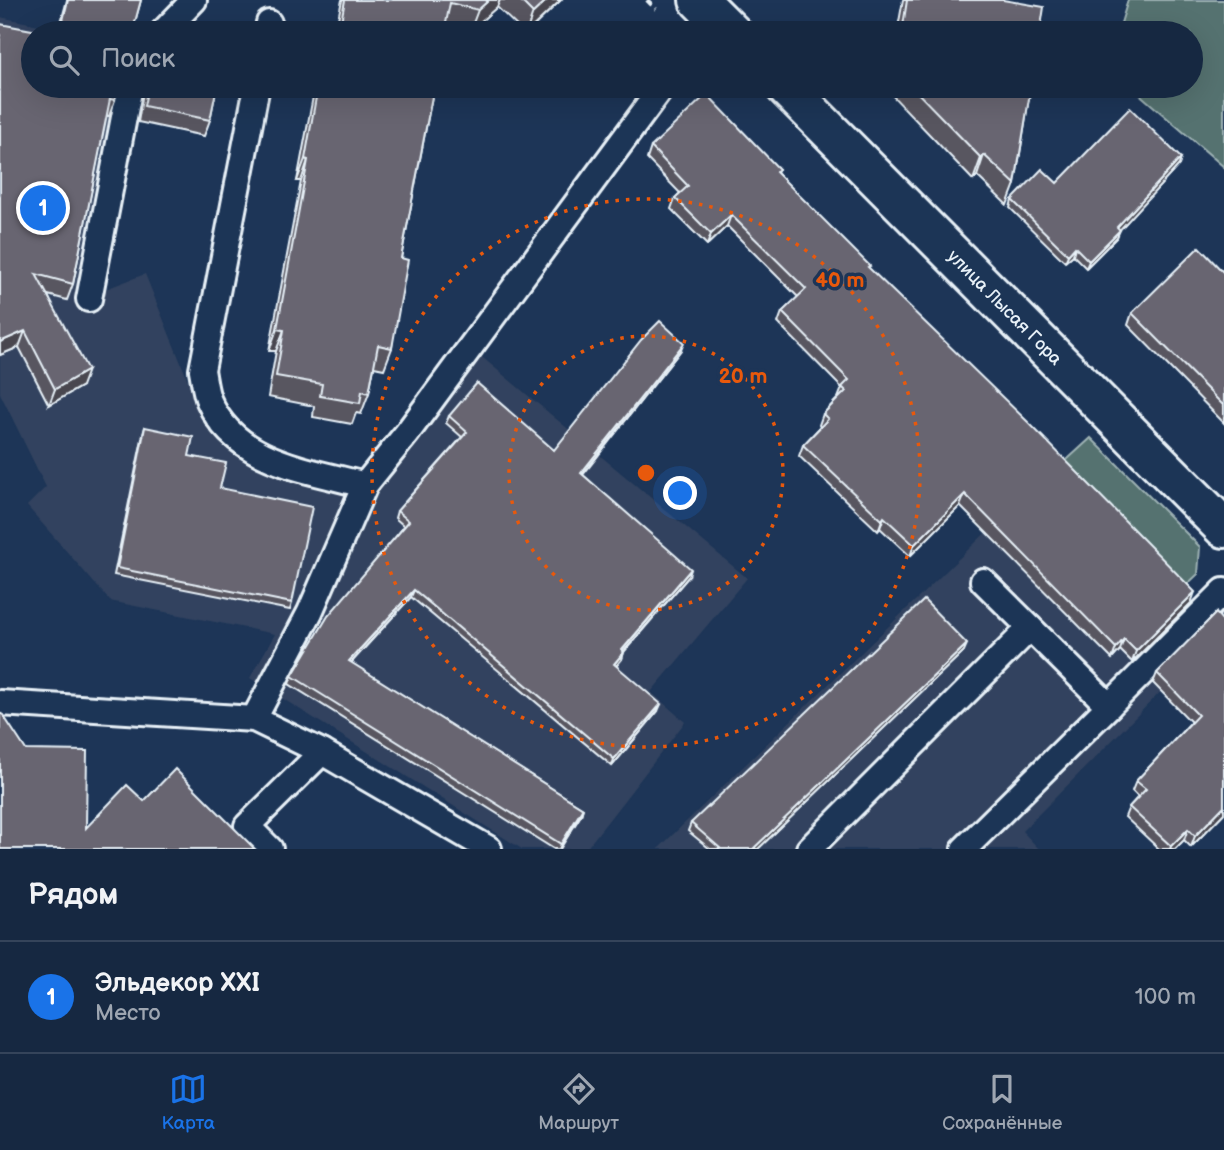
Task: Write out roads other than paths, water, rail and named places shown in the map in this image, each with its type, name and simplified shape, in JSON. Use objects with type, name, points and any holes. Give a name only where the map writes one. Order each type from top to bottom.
[{"type":"street","name":"улица Лысая Гора","points":[[797,98],[1224,528]]},
{"type":"lane","points":[[174,21],[194,0]]},
{"type":"lane","points":[[89,299],[128,98]]},
{"type":"lane","points":[[255,98],[202,370],[208,399],[219,420],[243,443],[273,461],[365,485]]},
{"type":"lane","points":[[254,719],[310,612],[365,485],[407,433],[654,98]]},
{"type":"lane","points":[[983,581],[1108,706]]},
{"type":"lane","points":[[964,849],[1224,591]]},
{"type":"lane","points":[[809,849],[1030,628]]},
{"type":"lane","points":[[0,703],[254,719],[321,752],[489,849]]},
{"type":"lane","points":[[270,849],[247,826],[321,752]]},
{"type":"place","name":"Эльдекор XXI","points":[[43,208]]}]
